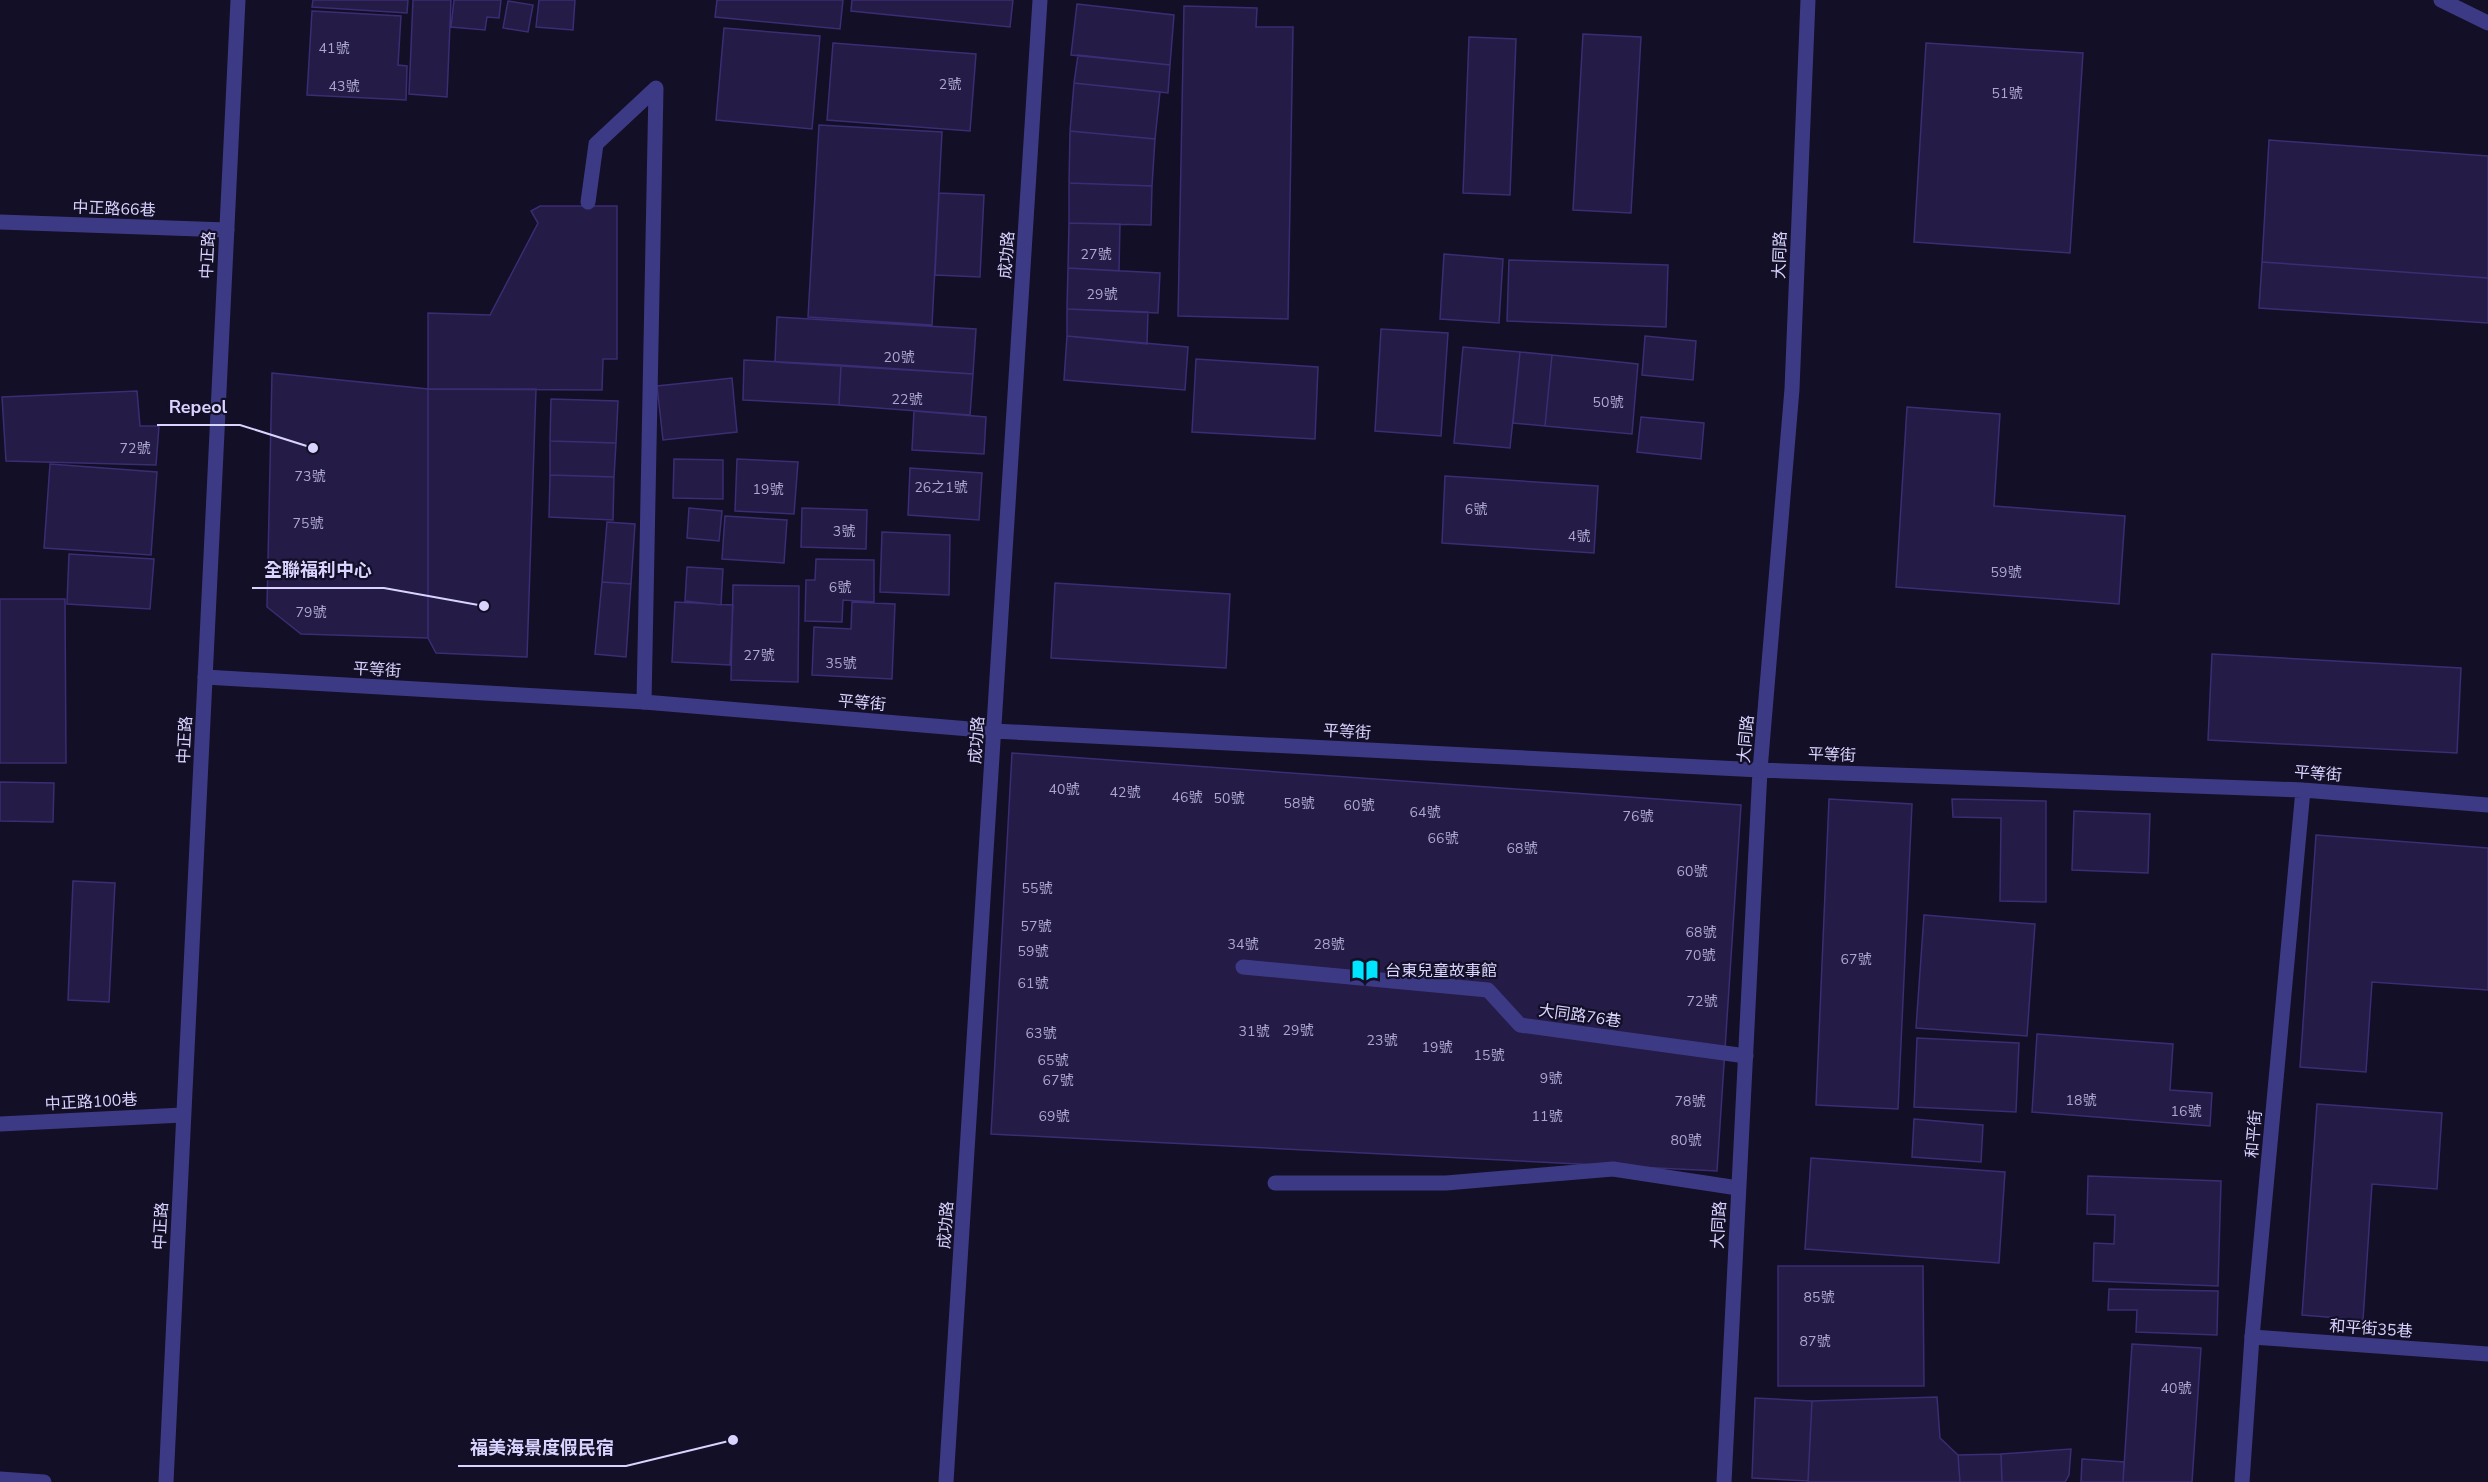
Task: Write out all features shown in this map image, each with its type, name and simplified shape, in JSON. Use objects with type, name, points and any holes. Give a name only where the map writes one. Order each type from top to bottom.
[{"type":"street","name":"中正路","points":[[166,1482],[237,0]]},
{"type":"street","name":"成功路","points":[[946,1482],[1040,0]]},
{"type":"street","name":"大同路","points":[[1724,1482],[1760,770],[1792,389],[1808,0]]},
{"type":"street","points":[[2441,0],[2488,23]]},
{"type":"street","points":[[588,202],[596,144],[656,88],[644,702]]},
{"type":"street","name":"中正路66巷","points":[[0,222],[226,230]]},
{"type":"street","name":"平等街","points":[[205,677],[644,702],[994,732],[1760,770],[2303,789],[2488,805]]},
{"type":"street","name":"和平街","points":[[2242,1482],[2252,1337],[2303,789]]},
{"type":"street","name":"大同路76巷","points":[[1243,967],[1488,990],[1520,1025],[1746,1056]]},
{"type":"street","name":"中正路100巷","points":[[0,1124],[183,1115]]},
{"type":"street","points":[[1275,1184],[1446,1183],[1613,1169],[1738,1188]]},
{"type":"street","name":"和平街35巷","points":[[2252,1337],[2488,1354]]},
{"type":"street","points":[[0,1479],[44,1482]]},
{"type":"building","points":[[313,0],[408,0],[407,13],[312,7]]},
{"type":"building","points":[[413,0],[451,0],[447,97],[409,94]]},
{"type":"building","points":[[454,0],[501,0],[499,18],[487,17],[485,30],[451,27]]},
{"type":"building","points":[[539,0],[575,0],[573,30],[536,27]]},
{"type":"building","points":[[717,0],[843,0],[840,29],[715,17]]},
{"type":"building","points":[[852,0],[1013,0],[1010,27],[851,11]]},
{"type":"building","points":[[508,1],[533,5],[528,32],[503,28]]},
{"type":"building","points":[[1077,4],[1174,15],[1170,65],[1071,55]]},
{"type":"building","points":[[1184,6],[1257,8],[1256,27],[1293,27],[1288,319],[1178,316]]},
{"type":"building","points":[[312,11],[401,16],[398,65],[407,66],[406,100],[307,95]]},
{"type":"building","points":[[724,28],[820,36],[812,129],[716,120]]},
{"type":"building","points":[[1583,34],[1641,37],[1631,213],[1573,210]]},
{"type":"building","points":[[1469,37],[1516,39],[1510,195],[1463,193]]},
{"type":"building","points":[[833,43],[976,54],[970,131],[827,120]]},
{"type":"building","points":[[1926,43],[2083,53],[2070,253],[1914,242]]},
{"type":"building","points":[[1078,55],[1170,65],[1168,93],[1074,83]]},
{"type":"building","points":[[1074,83],[1160,92],[1155,139],[1070,131]]},
{"type":"building","points":[[819,125],[942,132],[932,325],[808,317]]},
{"type":"building","points":[[1070,131],[1155,139],[1152,186],[1069,183]]},
{"type":"building","points":[[2269,140],[2488,156],[2488,278],[2262,262]]},
{"type":"building","points":[[1069,183],[1152,186],[1151,225],[1069,223]]},
{"type":"building","points":[[939,193],[984,195],[980,277],[935,275]]},
{"type":"building","points":[[540,206],[617,206],[617,359],[603,359],[602,390],[428,389],[428,313],[490,315],[538,223],[531,211]]},
{"type":"building","points":[[1069,223],[1120,224],[1119,271],[1068,268]]},
{"type":"building","points":[[1444,254],[1503,259],[1499,323],[1440,319]]},
{"type":"building","points":[[1509,260],[1668,265],[1666,327],[1507,321]]},
{"type":"building","points":[[2262,262],[2488,278],[2488,323],[2259,308]]},
{"type":"building","points":[[1068,268],[1160,273],[1158,313],[1067,309]]},
{"type":"building","points":[[1067,309],[1148,312],[1147,344],[1067,336]]},
{"type":"building","points":[[777,317],[976,329],[973,374],[775,362]]},
{"type":"building","points":[[1381,329],[1448,333],[1441,436],[1375,431]]},
{"type":"building","points":[[1067,336],[1188,347],[1185,390],[1064,380]]},
{"type":"building","points":[[1645,336],[1696,341],[1693,380],[1642,375]]},
{"type":"building","points":[[1463,347],[1520,352],[1510,448],[1454,443]]},
{"type":"building","points":[[1520,352],[1552,355],[1545,426],[1513,423]]},
{"type":"building","points":[[1552,355],[1638,364],[1632,434],[1545,426]]},
{"type":"building","points":[[1196,359],[1318,367],[1315,439],[1192,432]]},
{"type":"building","points":[[744,360],[841,365],[839,405],[743,400]]},
{"type":"building","points":[[841,365],[973,374],[970,415],[839,405]]},
{"type":"building","points":[[272,373],[428,389],[428,638],[301,634],[267,607]]},
{"type":"building","points":[[732,378],[737,432],[663,440],[657,386]]},
{"type":"building","points":[[428,389],[536,389],[527,657],[436,653],[428,638]]},
{"type":"building","points":[[137,391],[140,426],[159,426],[156,465],[6,461],[2,397]]},
{"type":"building","points":[[551,399],[618,401],[616,443],[550,441]]},
{"type":"building","points":[[1907,407],[2000,414],[1994,506],[2125,516],[2119,604],[1896,587]]},
{"type":"building","points":[[914,411],[986,417],[984,454],[912,450]]},
{"type":"building","points":[[1641,417],[1704,423],[1701,459],[1637,452]]},
{"type":"building","points":[[550,441],[616,443],[614,477],[550,475]]},
{"type":"building","points":[[674,459],[723,460],[723,499],[673,498]]},
{"type":"building","points":[[737,459],[798,462],[794,514],[735,511]]},
{"type":"building","points":[[50,464],[157,472],[151,555],[44,548]]},
{"type":"building","points":[[910,468],[982,473],[979,520],[908,515]]},
{"type":"building","points":[[550,475],[614,477],[613,520],[549,517]]},
{"type":"building","points":[[1445,476],[1598,486],[1594,553],[1442,543]]},
{"type":"building","points":[[689,508],[722,511],[719,541],[687,538]]},
{"type":"building","points":[[802,508],[867,510],[866,549],[801,547]]},
{"type":"building","points":[[725,516],[787,520],[784,563],[722,559]]},
{"type":"building","points":[[607,522],[635,524],[631,584],[602,582]]},
{"type":"building","points":[[882,532],[950,535],[949,595],[880,592]]},
{"type":"building","points":[[69,554],[154,559],[150,609],[67,604]]},
{"type":"building","points":[[816,559],[874,560],[874,602],[843,600],[842,622],[805,621],[806,580],[815,580]]},
{"type":"building","points":[[687,567],[723,569],[721,605],[685,601]]},
{"type":"building","points":[[602,582],[631,584],[626,657],[595,654]]},
{"type":"building","points":[[1055,583],[1230,594],[1226,668],[1051,658]]},
{"type":"building","points":[[733,585],[799,586],[798,682],[731,680]]},
{"type":"building","points":[[0,599],[65,599],[66,763],[0,763]]},
{"type":"building","points":[[675,602],[733,605],[730,665],[672,662]]},
{"type":"building","points":[[852,602],[895,604],[892,679],[812,675],[814,627],[851,629]]},
{"type":"building","points":[[2212,654],[2461,668],[2457,753],[2208,740]]},
{"type":"building","name":"台東兒童故事館","points":[[1012,753],[1741,805],[1717,1171],[991,1134]]},
{"type":"building","points":[[0,782],[54,783],[53,822],[0,821]]},
{"type":"building","points":[[1829,799],[1912,804],[1898,1109],[1816,1105]]},
{"type":"building","points":[[1952,799],[2046,801],[2046,902],[2000,901],[2001,818],[1953,817]]},
{"type":"building","points":[[2074,811],[2150,814],[2148,873],[2072,870]]},
{"type":"building","points":[[2316,835],[2488,848],[2488,990],[2372,982],[2366,1072],[2300,1067]]},
{"type":"building","points":[[73,881],[115,883],[109,1002],[68,1000]]},
{"type":"building","points":[[1924,915],[2035,924],[2027,1036],[1916,1028]]},
{"type":"building","points":[[2037,1034],[2173,1044],[2170,1090],[2212,1093],[2210,1126],[2032,1112]]},
{"type":"building","points":[[1917,1038],[2019,1043],[2016,1112],[1914,1107]]},
{"type":"building","points":[[2317,1104],[2442,1113],[2437,1189],[2372,1184],[2363,1320],[2302,1315]]},
{"type":"building","points":[[1914,1119],[1983,1125],[1981,1162],[1912,1157]]},
{"type":"building","points":[[1811,1158],[2005,1172],[1999,1263],[1805,1249]]},
{"type":"building","points":[[2088,1176],[2221,1181],[2218,1286],[2093,1281],[2094,1243],[2114,1244],[2115,1215],[2087,1214]]},
{"type":"building","points":[[1778,1266],[1923,1266],[1924,1386],[1778,1386]]},
{"type":"building","points":[[2109,1289],[2218,1291],[2217,1335],[2136,1332],[2137,1310],[2108,1310]]},
{"type":"building","points":[[2132,1344],[2201,1348],[2192,1482],[2123,1482]]},
{"type":"building","points":[[1937,1397],[1940,1438],[1958,1455],[1960,1482],[1808,1482],[1812,1401]]},
{"type":"building","points":[[1755,1398],[1812,1401],[1808,1481],[1752,1478]]},
{"type":"building","points":[[2071,1449],[2069,1475],[2065,1482],[2002,1482],[2001,1454]]},
{"type":"building","points":[[2001,1454],[2002,1482],[1960,1482],[1958,1455]]},
{"type":"building","points":[[2082,1459],[2124,1462],[2123,1482],[2081,1482]]},
{"type":"place","name":"Repeol","points":[[313,448]]},
{"type":"place","name":"全聯福利中心","points":[[484,606]]},
{"type":"place","name":"台東兒童故事館","points":[[1365,970]]},
{"type":"place","name":"福美海景度假民宿","points":[[733,1440]]}]
